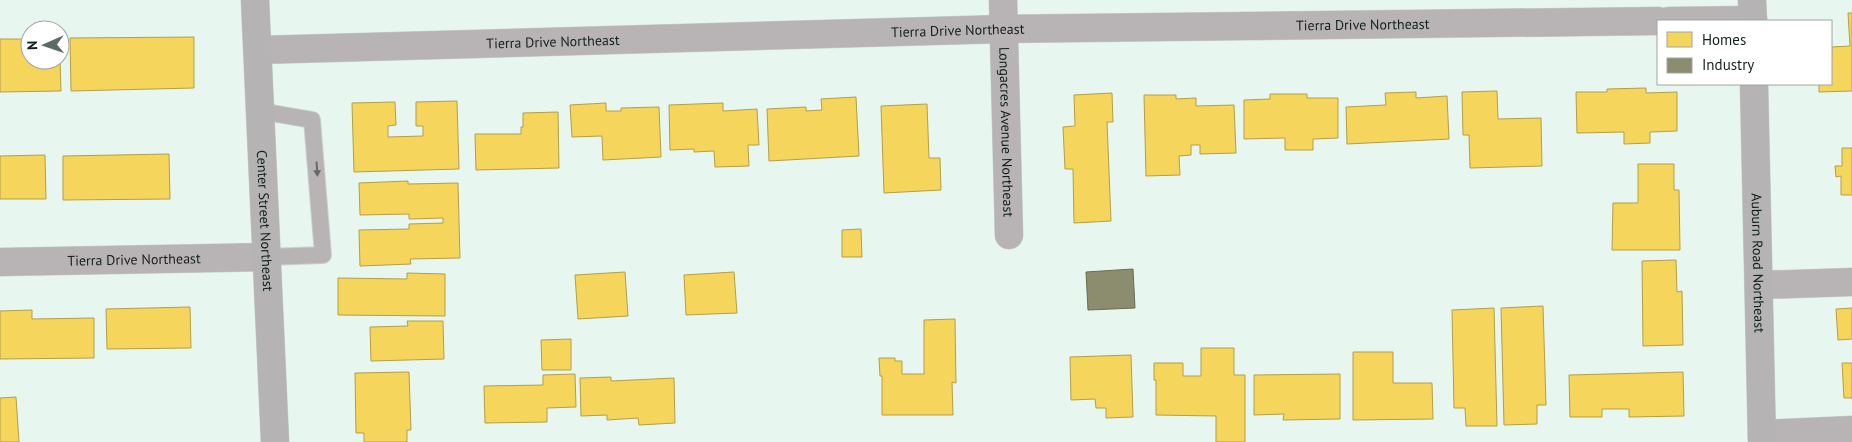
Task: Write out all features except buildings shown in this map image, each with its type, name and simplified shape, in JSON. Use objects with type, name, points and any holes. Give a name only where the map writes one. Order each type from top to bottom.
[{"type":"main road","name":"Center Street Northeast","points":[[255,0],[275,442]]},
{"type":"main road","name":"Auburn Road Northeast","points":[[1754,85],[1762,438]]},
{"type":"street","name":"Longacres Avenue Northeast","points":[[1003,0],[1009,234]]},
{"type":"street","points":[[1681,20],[1753,14]]},
{"type":"street","name":"Tierra Drive Northeast","points":[[258,50],[1004,29],[1657,21]]},
{"type":"street","name":"Tierra Drive Northeast","points":[[0,262],[267,258]]},
{"type":"street","points":[[1759,285],[1852,282]]},
{"type":"street","points":[[1762,438],[1852,430]]},
{"type":"lane","points":[[260,110],[312,120],[323,255],[267,258]]}]
